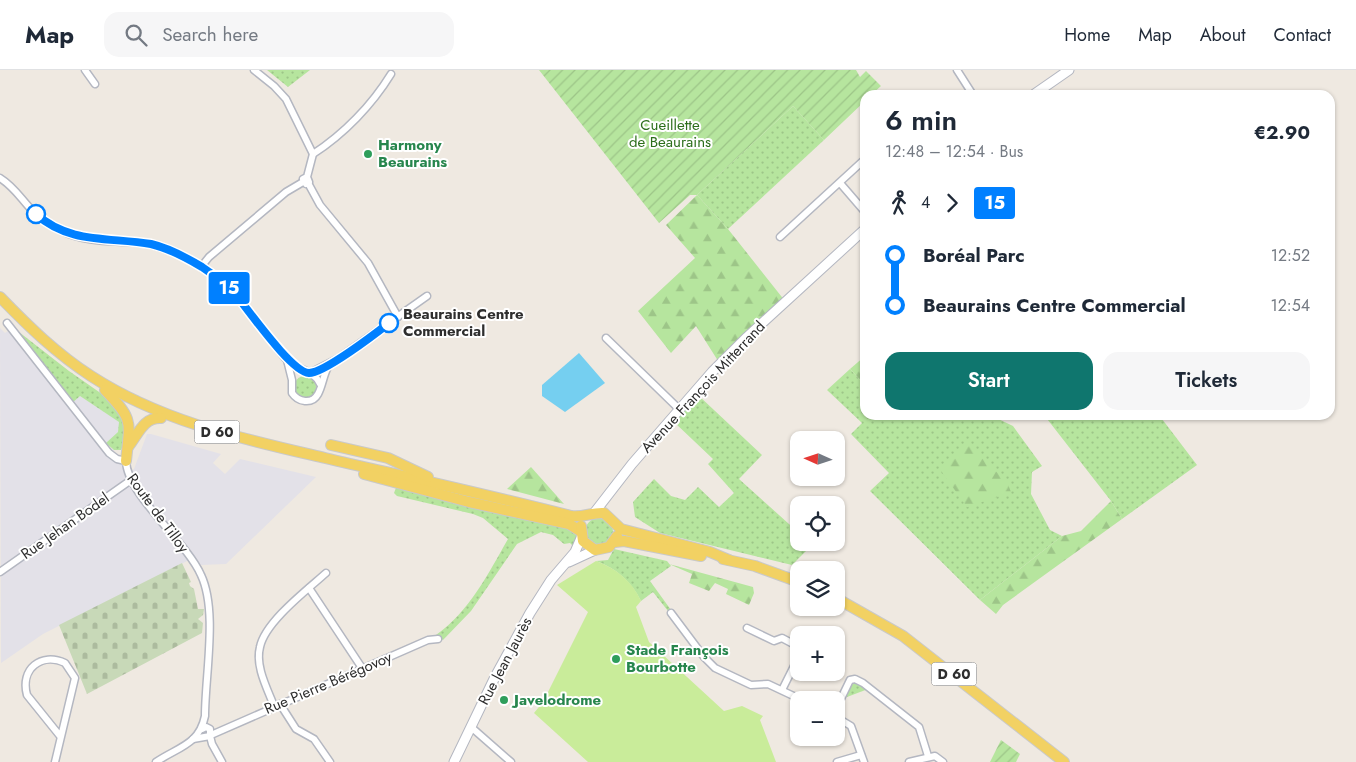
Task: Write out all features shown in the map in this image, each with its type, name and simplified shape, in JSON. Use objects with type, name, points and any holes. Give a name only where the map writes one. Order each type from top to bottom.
[{"type":"main road","points":[[1040,90],[1068,70]]},
{"type":"main road","name":"Avenue François Mitterrand","points":[[591,515],[678,409],[747,336],[860,234]]},
{"type":"main road","name":"D 60","points":[[0,297],[48,344],[91,376],[164,414],[213,431],[580,518],[591,515]]},
{"type":"main road","name":"D 60","points":[[0,305],[56,357],[105,390],[161,418],[218,438],[325,463],[469,502],[569,524],[580,534]]},
{"type":"main road","points":[[105,390],[127,414],[130,423],[126,460]]},
{"type":"main road","points":[[128,446],[146,422],[154,418],[161,418]]},
{"type":"main road","points":[[331,445],[388,458],[425,476],[469,491]]},
{"type":"main road","points":[[564,565],[594,550],[606,549],[614,542],[618,534],[616,525],[610,516],[609,507],[613,490]]},
{"type":"main road","points":[[594,550],[585,544],[580,534],[583,522],[591,515],[610,516]]},
{"type":"main road","points":[[616,525],[630,532],[710,552],[790,579]]},
{"type":"main road","name":"Rue Jean Jaurès","points":[[454,762],[530,613],[551,580],[575,552],[580,534]]},
{"type":"main road","points":[[614,542],[624,541],[730,560]]},
{"type":"main road","name":"D 60","points":[[845,603],[903,636],[1064,762]]},
{"type":"street","points":[[85,70],[95,84]]},
{"type":"street","points":[[254,70],[274,86],[286,99],[313,154]]},
{"type":"street","points":[[957,70],[969,90]]},
{"type":"street","points":[[391,74],[378,92],[343,131],[313,154],[306,181],[320,205],[368,263],[398,317]]},
{"type":"street","points":[[780,237],[860,164]]},
{"type":"street","points":[[0,178],[14,187],[30,209],[43,220],[64,232],[86,239],[152,245],[184,257],[201,267],[234,294],[286,359],[315,376],[320,384]]},
{"type":"street","points":[[201,267],[209,257],[286,192],[306,181]]},
{"type":"street","points":[[840,184],[860,206]]},
{"type":"street","points":[[292,380],[298,374],[330,364],[427,296]]},
{"type":"street","name":"Route de Tilloy","points":[[7,324],[109,453],[117,459],[126,460],[131,480],[196,565],[206,589],[209,614],[204,716],[206,732]]},
{"type":"street","points":[[606,338],[678,409]]},
{"type":"street","points":[[286,359],[292,380],[292,393],[297,399],[304,401],[315,397],[330,364]]},
{"type":"street","name":"Rue Jehan Bodel","points":[[0,572],[131,480]]},
{"type":"street","points":[[326,573],[268,630],[259,647],[261,673],[277,705],[294,723],[296,729],[314,739],[330,762]]},
{"type":"street","points":[[309,588],[362,668]]},
{"type":"street","points":[[671,613],[704,657],[715,668],[751,685],[768,684],[790,694]]},
{"type":"street","points":[[747,628],[774,641],[782,638],[790,642]]},
{"type":"street","name":"Rue Pierre Bérégovoy","points":[[206,732],[218,731],[428,640],[438,639]]},
{"type":"street","points":[[55,762],[75,678],[65,663],[45,659],[31,667],[25,680],[25,688],[27,695],[60,736]]},
{"type":"street","points":[[782,690],[790,674]]},
{"type":"street","points":[[845,691],[850,680],[855,679],[863,683],[919,727],[928,756]]},
{"type":"street","points":[[845,722],[851,726],[864,762]]},
{"type":"street","points":[[471,727],[511,762]]},
{"type":"street","points":[[156,762],[206,732],[222,762]]},
{"type":"street","points":[[837,762],[861,755]]},
{"type":"street","points":[[909,762],[928,756],[935,756],[943,762]]},
{"type":"shaded area","points":[[0,328],[5,333],[11,329],[71,403],[80,396],[120,422],[118,432],[109,447],[114,450],[113,457],[126,461],[128,473],[134,469],[147,434],[151,434],[221,454],[213,463],[225,474],[240,459],[316,477],[226,564],[201,565],[195,557],[43,634],[1,663]]},
{"type":"green space","points":[[267,70],[310,70],[288,87]]},
{"type":"green space","name":"Cueillette de Beaurains","points":[[539,70],[856,70],[860,77],[866,71],[881,86],[877,90],[860,90],[860,106],[824,140],[793,106],[697,195],[690,195],[659,223]]},
{"type":"green space","points":[[793,106],[824,140],[728,229],[697,195]]},
{"type":"green space","points":[[697,195],[728,229],[785,301],[720,364],[696,326],[671,353],[638,311],[695,258],[666,225]]},
{"type":"green space","points":[[10,325],[69,371],[122,408],[125,442],[121,450],[114,450],[106,443],[118,432],[119,422],[80,396],[71,404]]},
{"type":"green space","points":[[860,360],[860,380],[850,369]]},
{"type":"green space","points":[[850,369],[860,380],[860,420],[1000,420],[1013,426],[1042,466],[1032,472],[1031,494],[1050,530],[1062,536],[980,600],[870,491],[889,473],[851,434],[862,423],[827,390]]},
{"type":"green space","points":[[305,376],[315,383],[316,387],[309,397],[305,398],[295,391],[294,387],[301,377]]},
{"type":"green space","points":[[698,395],[762,455],[739,479],[790,525],[790,551],[806,551],[796,561],[790,561],[790,565],[660,533],[635,517],[633,502],[654,479],[671,496],[685,500],[698,487],[719,507],[734,493],[708,464],[713,459],[674,422]]},
{"type":"green space","points":[[1048,420],[1163,420],[1197,465],[1122,519],[1111,501]]},
{"type":"green space","points":[[966,442],[1007,482],[1011,492],[967,507],[939,468]]},
{"type":"green space","points":[[531,467],[564,504],[507,489]]},
{"type":"green space","points":[[397,485],[566,526],[577,535],[575,548],[570,543],[564,544],[553,535],[541,532],[517,544],[471,611],[443,640],[436,635],[448,626],[477,592],[508,539],[483,518],[473,514],[397,496],[394,493]]},
{"type":"green space","points":[[1111,501],[1122,519],[1003,605],[996,614],[980,600],[1062,536],[1081,531]]},
{"type":"green space","points":[[599,518],[609,522],[613,532],[609,542],[599,546],[589,542],[585,532],[589,522]]},
{"type":"green space","points":[[614,549],[667,561],[671,566],[650,581],[671,610],[668,611],[653,592],[641,601],[628,581],[610,567],[596,561],[608,560]]},
{"type":"green space","name":"Stade François Bourbotte","points":[[596,561],[617,571],[633,587],[641,601],[636,607],[649,642],[724,711],[742,706],[763,716],[760,720],[776,762],[588,762],[534,713],[543,702],[588,612],[557,585]]},
{"type":"green space","points":[[182,563],[191,582],[189,583],[190,586],[194,589],[198,609],[204,609],[203,615],[198,619],[203,623],[202,633],[87,694],[59,625]]},
{"type":"green space","points":[[669,564],[753,587],[754,593],[749,605],[726,594],[728,589],[715,583],[709,591],[689,583],[692,574]]},
{"type":"green space","points":[[856,683],[868,689],[847,697],[845,692],[848,686]]},
{"type":"green space","points":[[1001,740],[1020,754],[1016,762],[990,762]]},
{"type":"water","points":[[579,353],[605,383],[565,412],[542,396],[542,385]]},
{"type":"bus line","name":"15","points":[[36,214],[47,224],[75,236],[86,239],[152,245],[161,247],[193,262],[212,274],[230,289],[254,316],[286,359],[305,372],[310,373],[330,364],[389,323]]},
{"type":"place","name":"Harmony Beaurains","points":[[368,154]]},
{"type":"place","name":"Beaurains Centre Commercial","points":[[389,323]]},
{"type":"place","name":"Stade François Bourbotte","points":[[616,659]]},
{"type":"place","name":"Javelodrome","points":[[504,700]]}]
